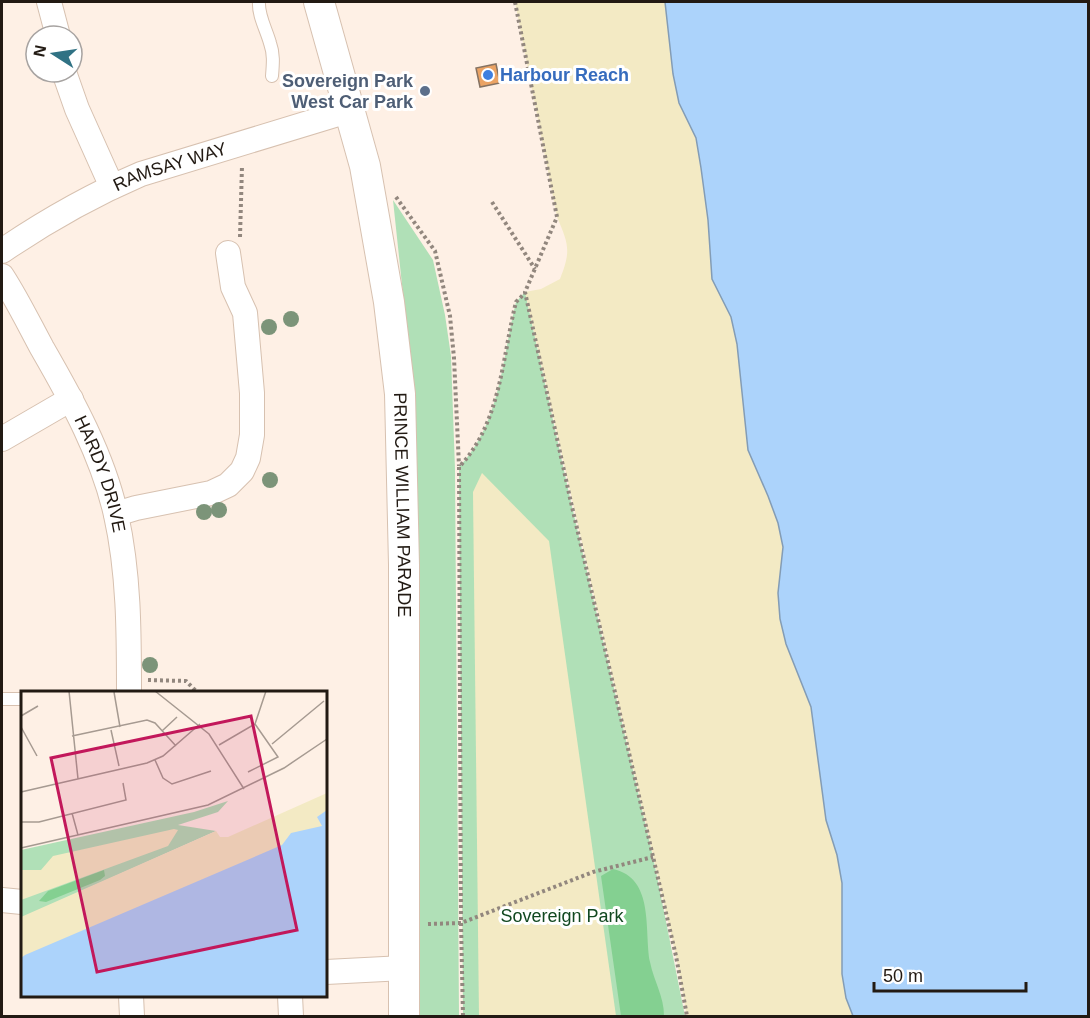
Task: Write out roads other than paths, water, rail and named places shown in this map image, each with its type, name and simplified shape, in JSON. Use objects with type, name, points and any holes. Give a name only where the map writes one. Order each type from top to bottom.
[{"type":"street","points":[[49,2],[55,24]]},
{"type":"street","name":"PRINCE WILLIAM PARADE","points":[[319,2],[365,166],[389,302],[400,394],[404,565],[404,1017]]},
{"type":"street","points":[[68,84],[112,187]]},
{"type":"street","name":"RAMSAY WAY","points":[[2,251],[45,222],[141,174],[243,141],[351,110]]},
{"type":"street","points":[[116,514],[211,493],[228,485],[242,471],[248,458],[252,435],[252,393],[245,314],[233,287],[228,253]]},
{"type":"street","name":"HARDY DRIVE","points":[[2,276],[71,399],[104,471],[116,514],[128,601],[129,687]]},
{"type":"street","points":[[2,439],[71,399]]},
{"type":"street","points":[[2,900],[21,902]]},
{"type":"street","points":[[327,972],[404,968]]},
{"type":"street","points":[[131,997],[132,1017]]},
{"type":"street","points":[[290,997],[291,1017]]},
{"type":"lane","points":[[259,2],[258,8],[271,44],[272,76]]},
{"type":"lane","points":[[2,699],[21,699]]},
{"type":"water","points":[[665,2],[1088,2],[1088,1016],[853,1016],[846,998],[842,974],[842,883],[837,855],[826,820],[811,707],[786,644],[780,619],[778,593],[783,547],[778,523],[748,450],[737,344],[731,317],[712,279],[708,220],[696,138],[679,103],[673,74]]},
{"type":"place","name":"Harbour Reach","points":[[488,75]]},
{"type":"place","name":"Sovereign Park West Car Park","points":[[425,91]]},
{"type":"park label","name":"Sovereign Park","points":[[562,916]]}]
